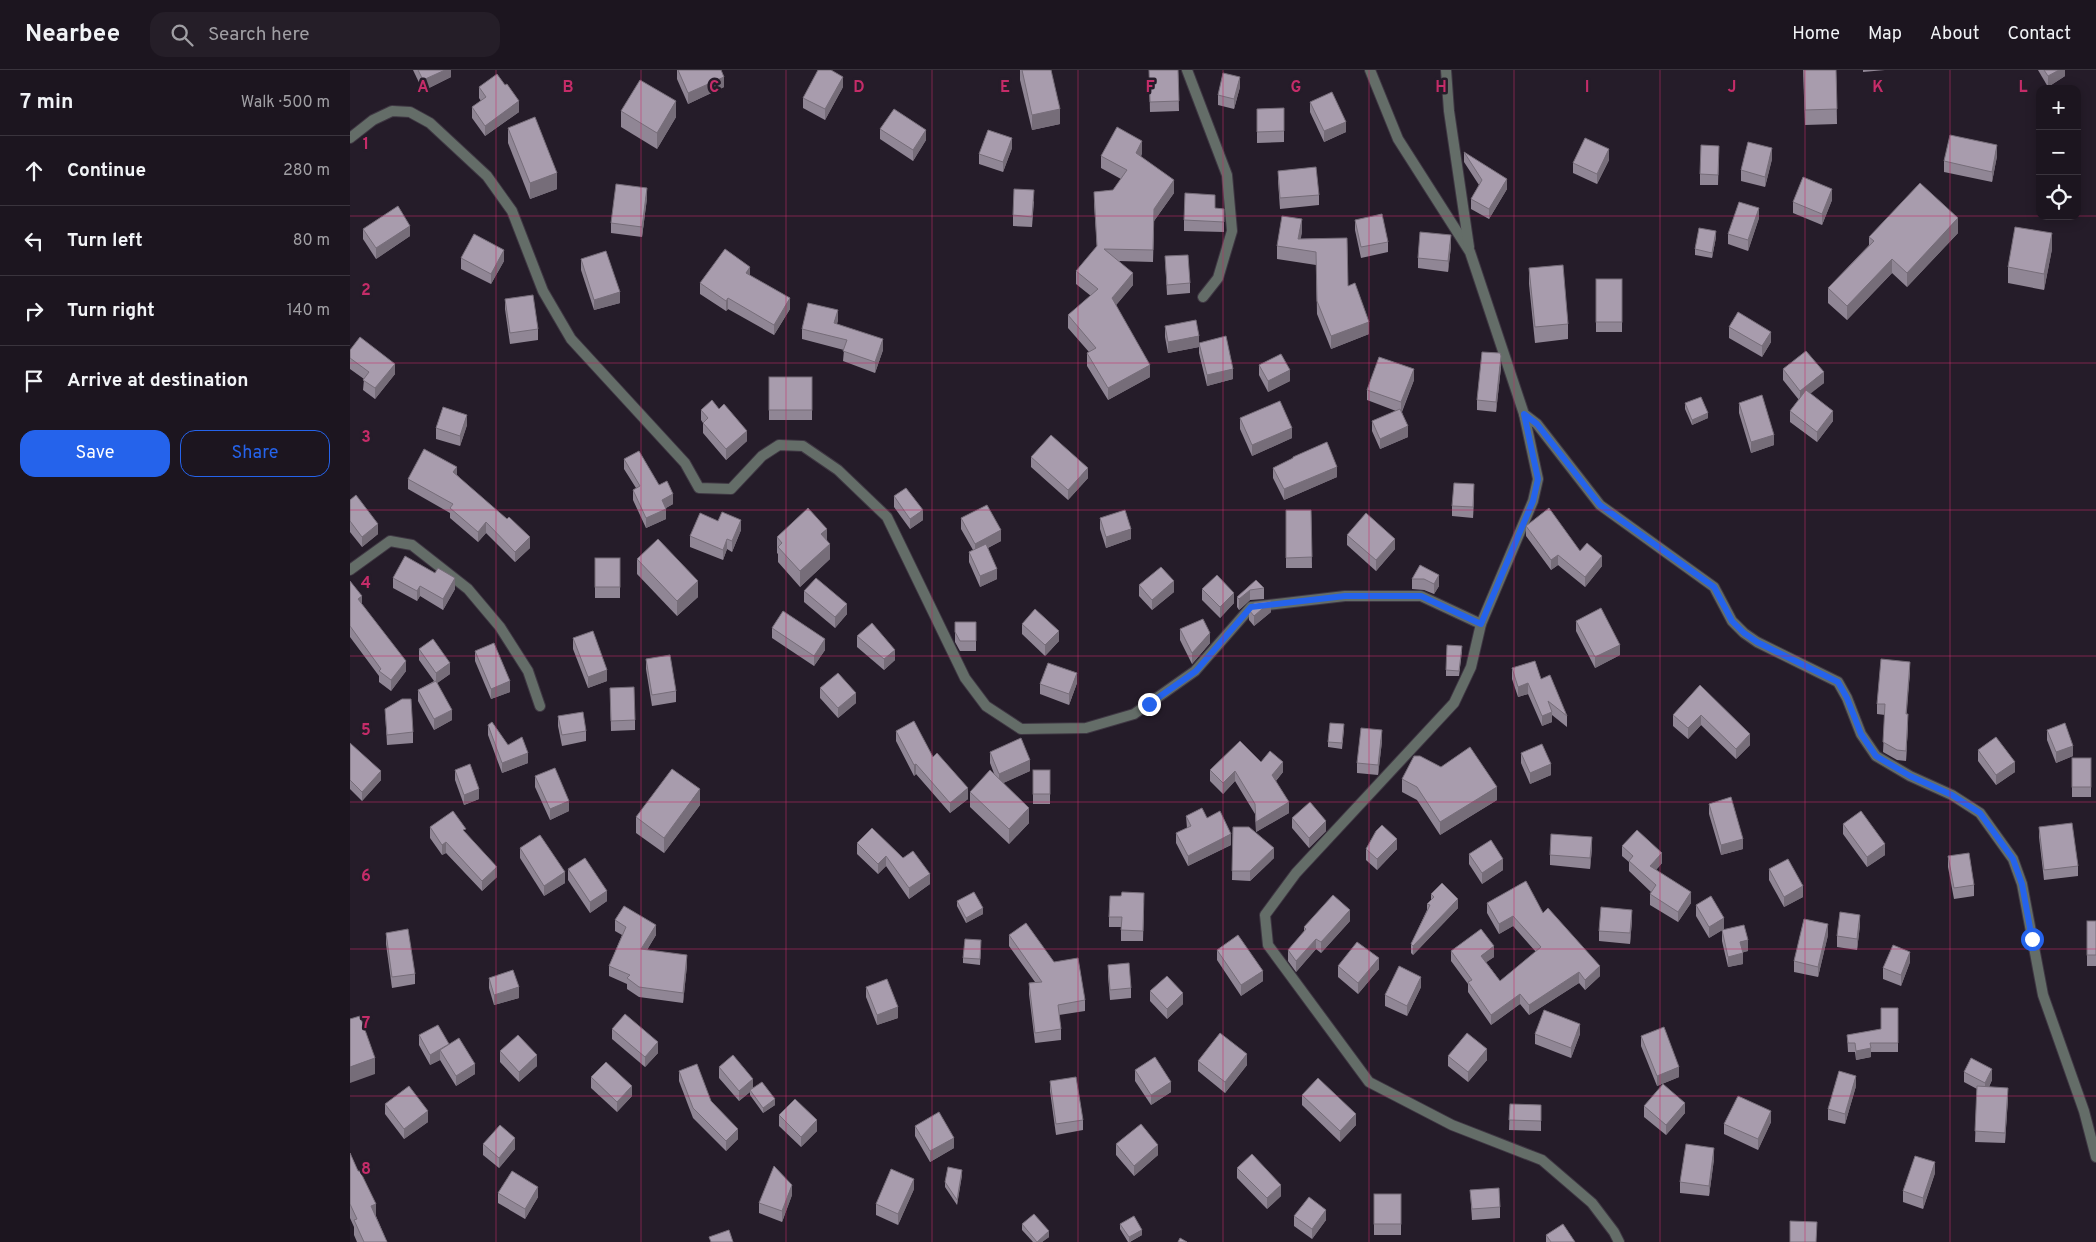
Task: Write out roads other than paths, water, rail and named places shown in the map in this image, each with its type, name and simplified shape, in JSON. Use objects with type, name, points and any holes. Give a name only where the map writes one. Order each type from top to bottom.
[{"type":"street","points":[[1187,70],[1227,174],[1232,231],[1218,278],[1203,297]]},
{"type":"street","points":[[1370,70],[1398,139],[1470,252]]},
{"type":"street","points":[[1446,70],[1449,110],[1470,252],[1524,414],[1538,479],[1533,501],[1481,624],[1471,667],[1454,703],[1296,873],[1266,915],[1268,945],[1369,1082],[1452,1125],[1542,1160],[1592,1203],[1614,1232],[1619,1242]]},
{"type":"street","points":[[350,138],[373,120],[392,110],[410,112],[430,123],[487,176],[512,211],[543,291],[571,339],[685,463],[699,488],[731,489],[762,456],[779,445],[803,446],[838,470],[887,517],[965,678],[986,706],[1021,729],[1086,728],[1134,714],[1196,671],[1251,607],[1345,596],[1421,596],[1481,624]]},
{"type":"street","points":[[1524,414],[1537,424],[1600,505],[1714,587],[1732,621],[1744,633],[1757,642],[1838,682],[1847,698],[1861,734],[1876,756],[1910,776],[1952,795],[1980,813],[2013,859],[2022,884],[2042,995],[2084,1111],[2096,1157]]},
{"type":"street","points":[[350,570],[390,541],[412,546],[468,589],[500,627],[528,671],[540,706]]}]
